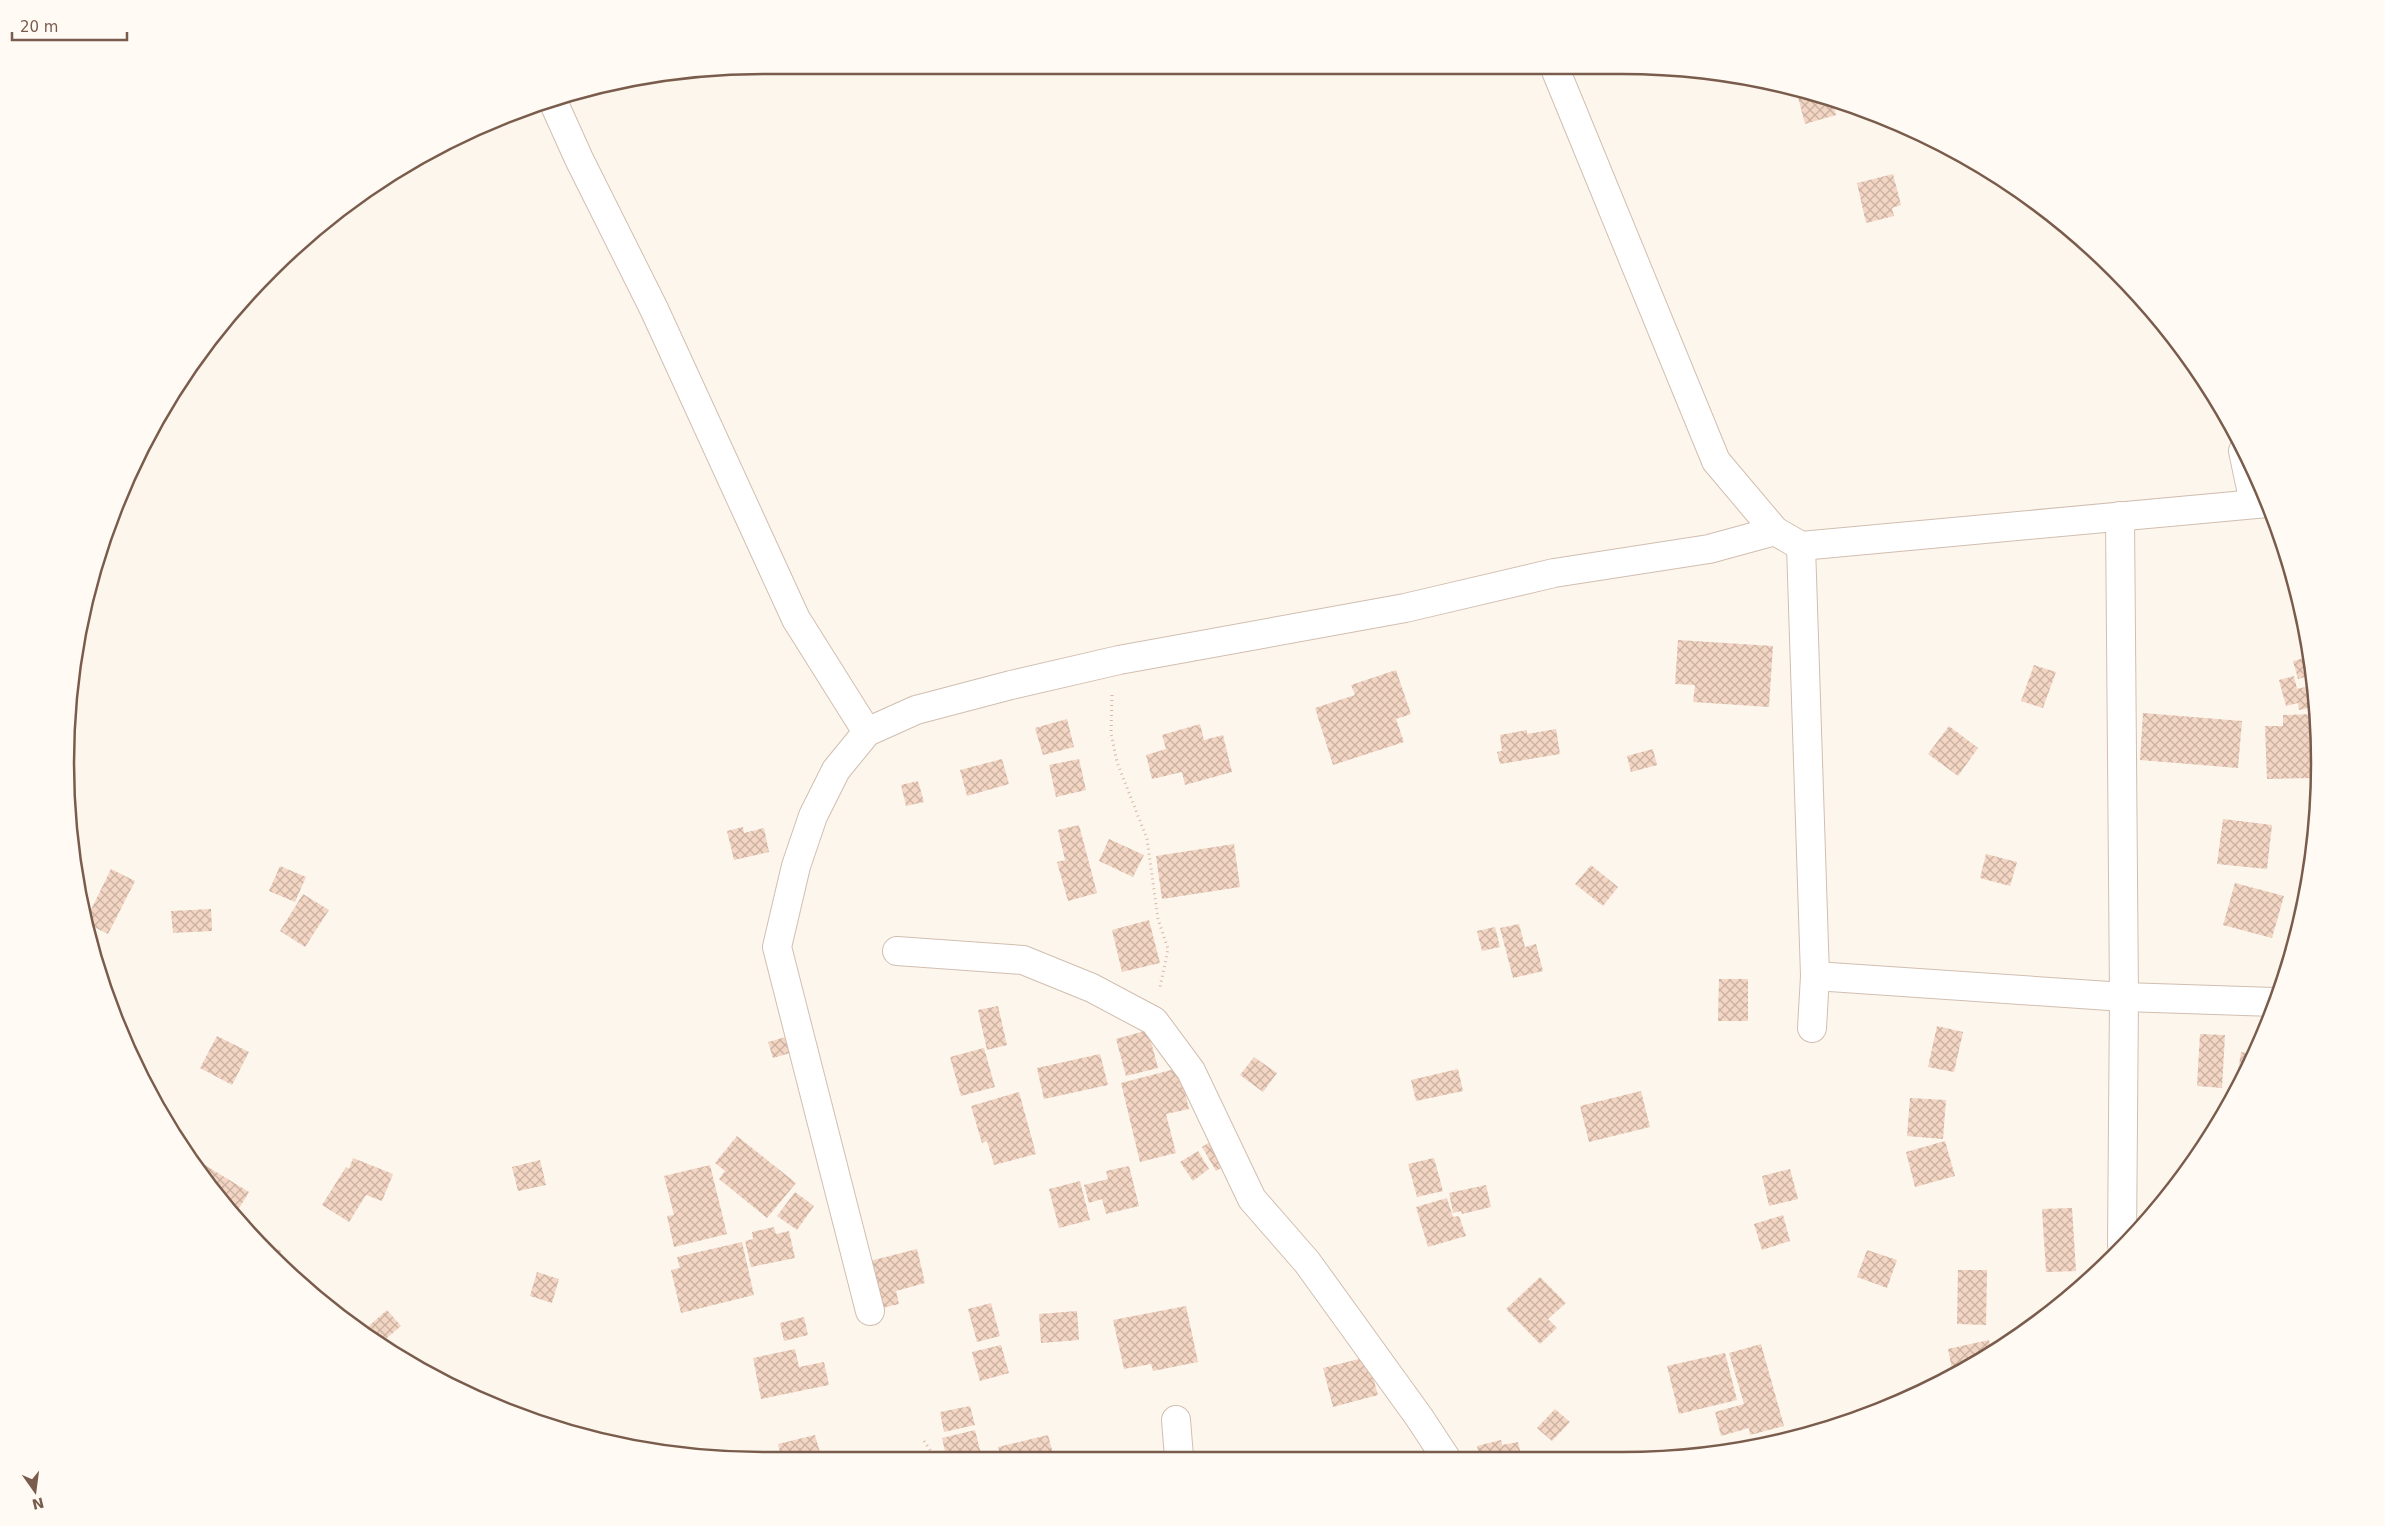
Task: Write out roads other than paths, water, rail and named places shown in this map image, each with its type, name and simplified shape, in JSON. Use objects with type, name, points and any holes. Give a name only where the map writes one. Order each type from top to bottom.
[{"type":"street","points":[[1557,74],[1716,461],[1775,531],[1801,546],[2260,503]]},
{"type":"street","points":[[555,106],[579,160],[654,309],[796,619],[867,732]]},
{"type":"street","points":[[2120,516],[2124,997],[2122,1236]]},
{"type":"street","points":[[870,1311],[777,947],[796,866],[813,816],[836,770],[867,732],[916,710],[1011,685],[1119,660],[1405,608],[1554,573],[1710,549],[1775,531]]},
{"type":"street","points":[[1801,546],[1815,976],[1812,1028]]},
{"type":"street","points":[[898,951],[1023,960],[1092,988],[1154,1021],[1191,1071],[1252,1199],[1307,1262],[1420,1417],[1442,1452]]},
{"type":"street","points":[[1815,976],[2124,997],[2269,1002]]},
{"type":"street","points":[[1176,1420],[1179,1452]]}]
